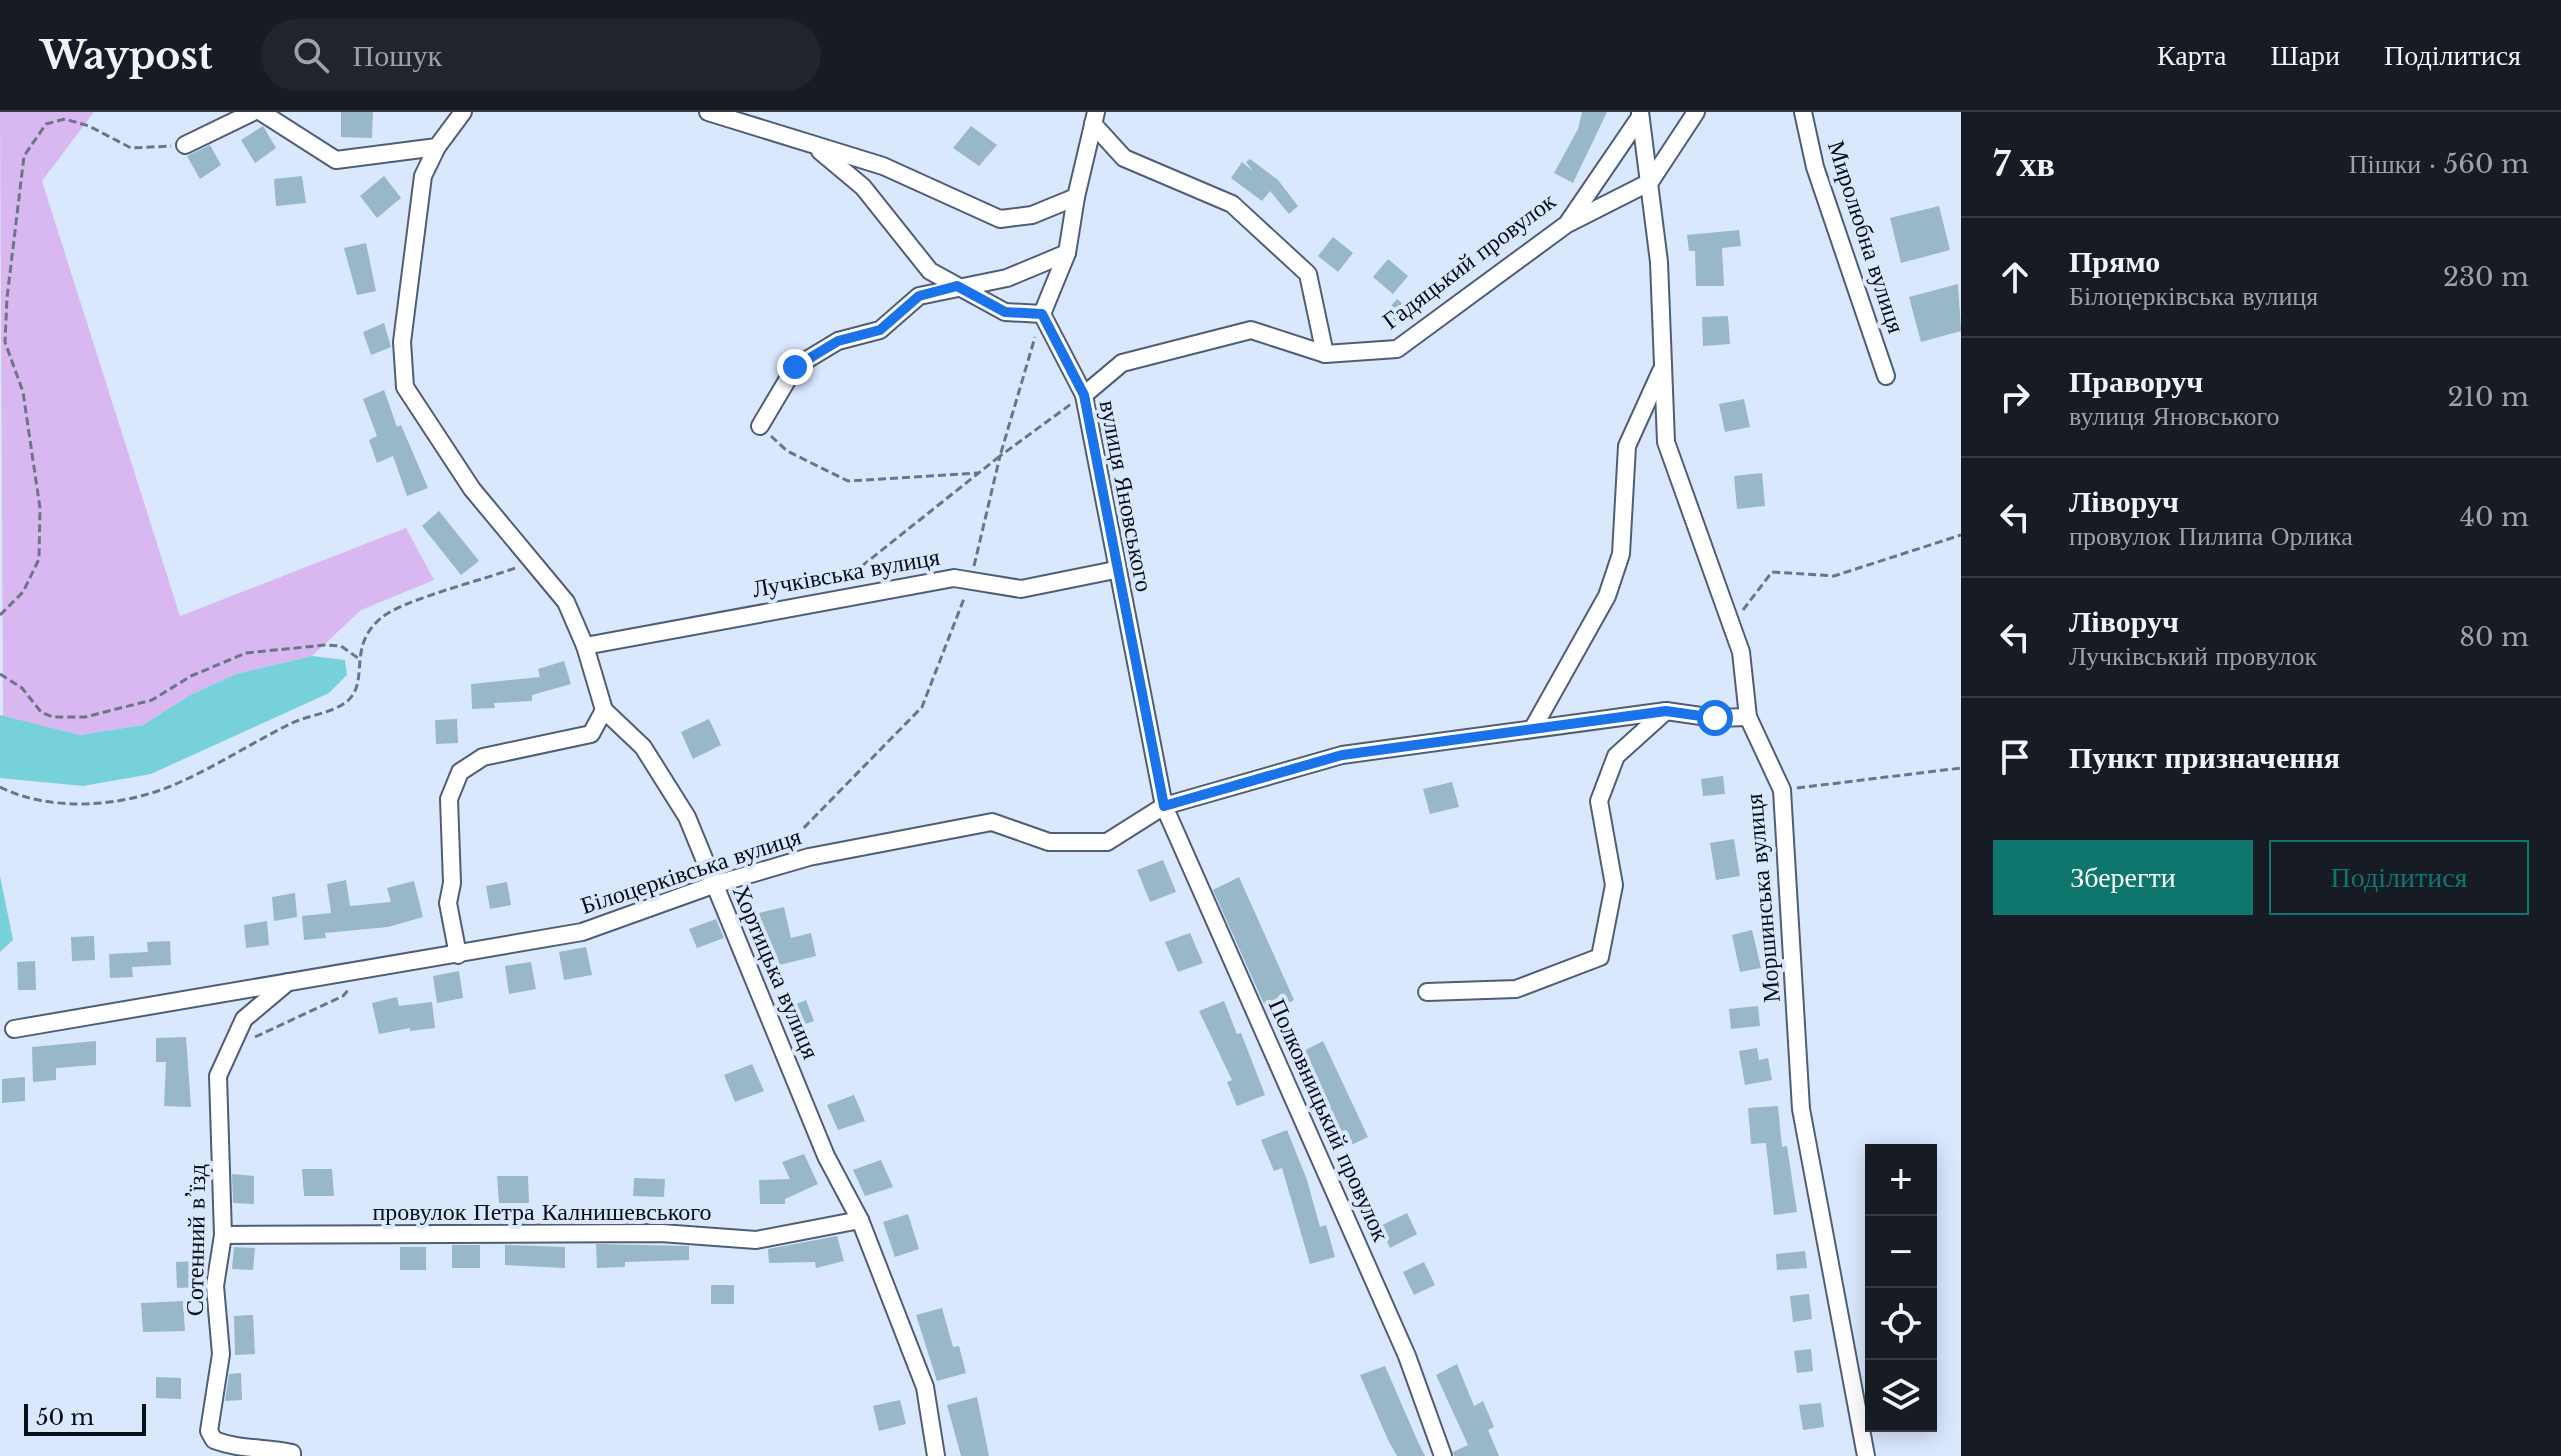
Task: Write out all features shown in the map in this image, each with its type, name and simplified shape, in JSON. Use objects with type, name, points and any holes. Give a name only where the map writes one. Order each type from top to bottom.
[{"type":"street","points":[[185,145],[253,112]]},
{"type":"street","points":[[261,112],[336,160],[437,147]]},
{"type":"street","name":"Хортицька вулиця","points":[[463,112],[437,147],[423,176],[402,342],[405,387],[472,489],[566,602],[585,646],[604,710],[643,747],[687,817],[826,1156],[860,1220],[925,1387],[936,1456]]},
{"type":"street","points":[[708,112],[883,166],[1000,219],[1032,215],[1076,197]]},
{"type":"street","points":[[1567,224],[1650,182],[1696,112]]},
{"type":"street","name":"Миролюбна вулиця","points":[[1803,112],[1815,167],[1886,376]]},
{"type":"street","name":"Моршинська вулиця","points":[[1640,115],[1659,262],[1666,442],[1741,652],[1748,717],[1782,790],[1801,1109],[1866,1456]]},
{"type":"street","name":"Гадяцький провулок","points":[[1084,395],[1122,363],[1251,330],[1325,354],[1397,349],[1567,224],[1640,115]]},
{"type":"street","points":[[813,145],[863,187],[930,271],[1005,312],[1042,314],[1067,253],[1094,118]]},
{"type":"street","points":[[1094,118],[1124,158],[1232,204],[1308,274],[1325,354]]},
{"type":"street","points":[[760,426],[795,367],[838,341],[880,330],[919,296],[1007,278],[1067,253]]},
{"type":"street","name":"вулиця Яновського","points":[[1042,314],[1084,395],[1115,570],[1164,806]]},
{"type":"street","points":[[1533,728],[1607,596],[1621,554],[1627,446],[1662,369]]},
{"type":"street","name":"Лучківська вулиця","points":[[585,646],[938,580],[970,581],[1021,589],[1115,570]]},
{"type":"street","points":[[458,955],[448,903],[452,883],[449,799],[460,772],[483,757],[591,734],[604,710]]},
{"type":"street","points":[[1427,992],[1516,989],[1600,957],[1614,885],[1599,801],[1616,756],[1666,711]]},
{"type":"street","name":"Білоцерківська вулиця","points":[[14,1029],[582,932],[713,885],[809,857],[992,822],[1049,842],[1107,842],[1164,806],[1342,755],[1666,711],[1715,718],[1748,717]]},
{"type":"street","name":"Полковницький провулок","points":[[1164,806],[1407,1356],[1443,1456]]},
{"type":"street","name":"Сотенний в’їзд","points":[[290,981],[244,1019],[218,1076],[223,1235],[215,1286],[221,1354],[209,1431],[214,1440],[238,1449],[265,1447],[292,1453],[292,1456]]},
{"type":"street","name":"провулок Петра Калнишевського","points":[[223,1235],[661,1233],[756,1240],[860,1220]]},
{"type":"path","points":[[0,615],[23,592],[39,559],[40,508],[23,392],[5,342],[7,298],[24,156],[46,124],[65,119],[89,126],[131,148],[185,145]]},
{"type":"path","points":[[784,849],[922,707],[970,581],[1000,456],[1042,314]]},
{"type":"path","points":[[843,581],[1000,456],[1084,395]]},
{"type":"path","points":[[760,426],[787,451],[848,481],[978,473]]},
{"type":"path","points":[[1731,625],[1772,572],[1834,576],[1961,535]]},
{"type":"path","points":[[0,787],[16,795],[78,805],[136,796],[177,784],[305,716],[344,704],[353,695],[358,682],[358,658],[365,638],[380,619],[407,604],[532,561]]},
{"type":"path","points":[[0,674],[22,688],[41,712],[53,717],[85,717],[152,700],[191,676],[246,653],[325,645],[341,646],[358,658]]},
{"type":"path","points":[[1782,790],[1961,768]]},
{"type":"path","points":[[230,1049],[343,996],[365,969]]},
{"type":"shaded area","points":[[0,112],[94,112],[42,181],[180,616],[406,528],[434,580],[361,610],[312,656],[236,674],[190,695],[143,725],[80,735],[3,716]]},
{"type":"shaded area","points":[[312,656],[345,660],[347,675],[329,693],[151,774],[83,786],[0,778],[0,715],[80,735],[143,725],[190,695],[236,674]]},
{"type":"shaded area","points":[[0,876],[13,940],[0,952]]},
{"type":"building","points":[[341,112],[373,112],[372,138],[341,137]]},
{"type":"building","points":[[1582,112],[1607,112],[1573,183],[1554,173],[1578,129]]},
{"type":"building","points":[[263,126],[276,148],[255,163],[241,140]]},
{"type":"building","points":[[971,126],[997,145],[979,166],[953,148]]},
{"type":"building","points":[[210,145],[221,165],[200,179],[187,156]]},
{"type":"building","points":[[1250,159],[1278,180],[1298,206],[1289,214],[1270,191],[1262,201],[1231,178],[1242,162],[1253,171],[1246,162]]},
{"type":"building","points":[[302,176],[306,203],[276,206],[274,179]]},
{"type":"building","points":[[384,176],[401,198],[377,218],[360,196]]},
{"type":"building","points":[[1939,206],[1950,250],[1901,263],[1890,218]]},
{"type":"building","points":[[1739,230],[1741,246],[1722,248],[1724,286],[1696,286],[1695,251],[1689,251],[1687,235]]},
{"type":"building","points":[[1333,237],[1353,253],[1338,272],[1318,256]]},
{"type":"building","points":[[366,243],[376,291],[357,295],[344,248]]},
{"type":"building","points":[[1388,259],[1408,276],[1393,294],[1373,277]]},
{"type":"building","points":[[1958,284],[1961,331],[1921,342],[1909,297]]},
{"type":"building","points":[[1397,299],[1409,309],[1398,323],[1385,313]]},
{"type":"building","points":[[1728,316],[1730,344],[1703,346],[1702,317]]},
{"type":"building","points":[[384,323],[391,347],[371,355],[363,332]]},
{"type":"building","points":[[384,390],[397,427],[401,425],[428,488],[407,496],[393,456],[377,463],[369,440],[377,436],[363,399]]},
{"type":"building","points":[[1744,399],[1750,427],[1725,432],[1719,404]]},
{"type":"building","points":[[1762,473],[1765,506],[1737,509],[1734,476]]},
{"type":"building","points":[[439,511],[479,561],[461,575],[422,526]]},
{"type":"building","points":[[564,661],[571,684],[532,695],[532,701],[494,703],[495,708],[472,709],[471,684],[540,677],[538,669]]},
{"type":"building","points":[[457,719],[458,743],[436,744],[435,720]]},
{"type":"building","points":[[709,719],[721,745],[693,759],[681,732]]},
{"type":"building","points":[[1723,776],[1725,794],[1703,796],[1701,779]]},
{"type":"building","points":[[1452,782],[1459,807],[1430,814],[1423,789]]},
{"type":"building","points":[[1734,839],[1740,876],[1716,880],[1710,843]]},
{"type":"building","points":[[1163,860],[1176,892],[1150,902],[1137,870]]},
{"type":"building","points":[[1239,877],[1294,1000],[1268,1013],[1213,890]]},
{"type":"building","points":[[346,880],[350,906],[391,902],[387,888],[414,881],[423,917],[388,927],[325,933],[326,938],[304,940],[302,916],[331,913],[327,884]]},
{"type":"building","points":[[507,882],[511,905],[490,909],[486,886]]},
{"type":"building","points":[[295,893],[297,917],[274,921],[272,897]]},
{"type":"building","points":[[784,907],[791,938],[811,933],[816,956],[775,966],[759,913]]},
{"type":"building","points":[[716,919],[724,938],[697,948],[689,929]]},
{"type":"building","points":[[267,921],[269,945],[246,948],[244,925]]},
{"type":"building","points":[[1752,930],[1761,968],[1740,972],[1732,935]]},
{"type":"building","points":[[1190,933],[1203,963],[1178,972],[1165,942]]},
{"type":"building","points":[[94,936],[95,960],[72,961],[71,937]]},
{"type":"building","points":[[170,941],[171,965],[132,967],[133,977],[110,978],[109,954],[148,952],[147,942]]},
{"type":"building","points":[[586,947],[592,975],[564,980],[559,952]]},
{"type":"building","points":[[35,961],[36,990],[18,990],[17,962]]},
{"type":"building","points":[[531,962],[536,989],[509,994],[505,966]]},
{"type":"building","points":[[459,971],[463,998],[437,1003],[433,976]]},
{"type":"building","points":[[397,997],[399,1006],[432,1002],[435,1028],[410,1031],[410,1028],[379,1034],[372,1003]]},
{"type":"building","points":[[806,1000],[814,1021],[794,1028],[786,1008]]},
{"type":"building","points":[[1224,1001],[1237,1034],[1241,1033],[1265,1095],[1237,1106],[1227,1082],[1232,1080],[1199,1011]]},
{"type":"building","points":[[1758,1006],[1760,1026],[1731,1029],[1729,1009]]},
{"type":"building","points":[[186,1037],[191,1107],[164,1106],[166,1062],[156,1062],[156,1038]]},
{"type":"building","points":[[96,1041],[96,1065],[56,1068],[56,1080],[33,1082],[32,1047]]},
{"type":"building","points":[[1323,1041],[1368,1137],[1341,1150],[1296,1055]]},
{"type":"building","points":[[1757,1048],[1759,1060],[1768,1058],[1772,1080],[1745,1085],[1739,1051]]},
{"type":"building","points":[[752,1064],[764,1091],[735,1102],[724,1075]]},
{"type":"building","points":[[25,1077],[25,1101],[2,1103],[2,1079]]},
{"type":"building","points":[[854,1095],[865,1121],[838,1130],[827,1105]]},
{"type":"building","points":[[1778,1106],[1782,1147],[1787,1146],[1797,1212],[1774,1215],[1766,1143],[1751,1144],[1748,1108]]},
{"type":"building","points":[[1287,1130],[1307,1180],[1320,1227],[1326,1225],[1335,1257],[1310,1264],[1282,1168],[1274,1171],[1261,1140]]},
{"type":"building","points":[[804,1154],[818,1184],[785,1199],[785,1204],[760,1204],[759,1180],[790,1179],[782,1162]]},
{"type":"building","points":[[881,1160],[893,1187],[865,1196],[853,1170]]},
{"type":"building","points":[[302,1169],[332,1169],[334,1196],[304,1196]]},
{"type":"building","points":[[232,1174],[254,1176],[254,1204],[233,1203]]},
{"type":"building","points":[[497,1176],[528,1176],[529,1203],[499,1203]]},
{"type":"building","points":[[634,1178],[665,1179],[664,1197],[633,1196]]},
{"type":"building","points":[[1407,1213],[1417,1234],[1390,1248],[1380,1226]]},
{"type":"building","points":[[908,1214],[919,1249],[895,1257],[883,1222]]},
{"type":"building","points":[[837,1236],[844,1261],[816,1268],[815,1262],[769,1263],[768,1249]]},
{"type":"building","points":[[596,1244],[689,1246],[689,1260],[625,1262],[625,1267],[597,1268]]},
{"type":"building","points":[[452,1245],[480,1245],[480,1268],[452,1268]]},
{"type":"building","points":[[505,1245],[565,1247],[565,1268],[505,1265]]},
{"type":"building","points":[[234,1247],[255,1248],[253,1270],[232,1269]]},
{"type":"building","points":[[400,1247],[426,1247],[426,1270],[400,1270]]},
{"type":"building","points":[[1805,1251],[1807,1268],[1777,1270],[1776,1254]]},
{"type":"building","points":[[197,1261],[198,1287],[177,1288],[176,1262]]},
{"type":"building","points":[[1424,1262],[1435,1285],[1414,1295],[1403,1272]]},
{"type":"building","points":[[711,1285],[734,1285],[734,1304],[711,1304]]},
{"type":"building","points":[[1809,1294],[1812,1319],[1793,1322],[1790,1296]]},
{"type":"building","points":[[183,1301],[185,1331],[143,1332],[141,1303]]},
{"type":"building","points":[[942,1308],[953,1347],[959,1346],[966,1373],[937,1381],[916,1315]]},
{"type":"building","points":[[253,1315],[255,1354],[235,1355],[234,1316]]},
{"type":"building","points":[[1811,1349],[1813,1371],[1797,1373],[1794,1351]]},
{"type":"building","points":[[1457,1364],[1474,1406],[1483,1401],[1494,1427],[1488,1430],[1499,1456],[1454,1456],[1453,1452],[1468,1445],[1436,1375]]},
{"type":"building","points":[[1385,1366],[1425,1456],[1397,1456],[1388,1440],[1360,1375]]},
{"type":"building","points":[[241,1373],[242,1400],[225,1401],[229,1374]]},
{"type":"building","points":[[156,1377],[181,1378],[181,1399],[156,1398]]},
{"type":"building","points":[[977,1397],[989,1456],[961,1456],[947,1405]]},
{"type":"building","points":[[900,1400],[906,1424],[879,1431],[873,1406]]},
{"type":"building","points":[[1821,1403],[1824,1427],[1803,1430],[1799,1405]]},
{"type":"route","points":[[795,367],[838,341],[880,330],[919,296],[957,286],[1005,312],[1042,314],[1084,395],[1115,570],[1164,806],[1342,755],[1666,711],[1715,718]]}]
